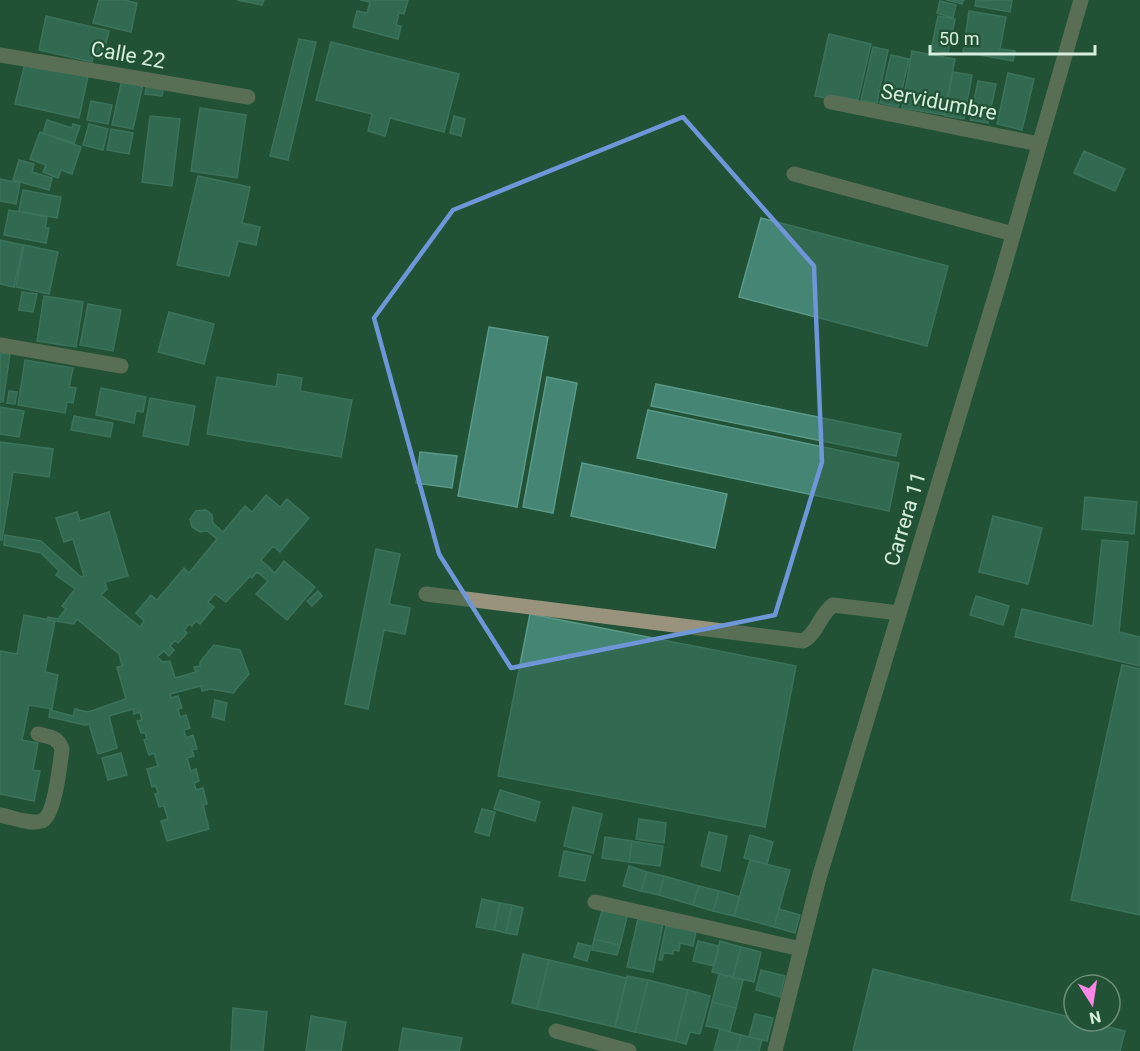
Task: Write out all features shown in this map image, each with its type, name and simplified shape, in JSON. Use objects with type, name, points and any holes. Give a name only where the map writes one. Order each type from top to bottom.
[{"type":"street","name":"Carrera 11","points":[[775,1051],[819,878],[1081,0]]},
{"type":"street","name":"Calle 22","points":[[0,55],[248,97]]},
{"type":"street","name":"Servidumbre","points":[[831,102],[1039,144]]},
{"type":"street","points":[[794,174],[1013,234]]},
{"type":"street","points":[[0,345],[122,366]]},
{"type":"street","points":[[426,594],[803,641],[810,638],[827,609],[833,605],[899,614]]},
{"type":"street","points":[[0,815],[34,822],[44,820],[51,812],[62,749],[60,742],[55,738],[39,734]]},
{"type":"street","points":[[595,902],[801,949]]},
{"type":"street","points":[[556,1031],[629,1051]]},
{"type":"highlighted area","points":[[683,117],[814,266],[822,462],[775,615],[511,668],[439,554],[374,318],[453,210]]},
{"type":"building","points":[[99,0],[124,0],[137,3],[131,32],[93,23]]},
{"type":"building","points":[[237,0],[264,0],[262,5]]},
{"type":"building","points":[[360,0],[408,0],[404,14],[399,13],[396,25],[401,26],[398,39],[353,27],[357,11],[367,13],[370,2]]},
{"type":"building","points":[[946,0],[964,0],[962,4]]},
{"type":"building","points":[[976,0],[1012,0],[1010,12],[975,6]]},
{"type":"building","points":[[940,1],[956,5],[953,18],[937,13]]},
{"type":"building","points":[[969,11],[1006,17],[1000,49],[1015,51],[1013,61],[963,52]]},
{"type":"building","points":[[46,16],[109,31],[102,59],[93,57],[92,62],[39,50]]},
{"type":"building","points":[[938,16],[955,19],[948,53],[931,50]]},
{"type":"building","points":[[829,34],[871,44],[858,100],[815,96]]},
{"type":"building","points":[[299,39],[316,42],[288,160],[270,156]]},
{"type":"building","points":[[331,42],[459,74],[444,132],[390,118],[385,136],[368,131],[372,114],[316,100]]},
{"type":"building","points":[[873,47],[888,50],[877,103],[861,100]]},
{"type":"building","points":[[912,51],[955,59],[944,115],[902,108]]},
{"type":"building","points":[[891,55],[909,59],[898,107],[880,103]]},
{"type":"building","points":[[25,63],[88,76],[79,118],[15,104]]},
{"type":"building","points":[[953,72],[972,75],[964,119],[945,116]]},
{"type":"building","points":[[1008,73],[1034,79],[1022,130],[997,124]]},
{"type":"building","points":[[122,79],[143,84],[133,129],[112,125]]},
{"type":"building","points":[[978,81],[996,84],[988,123],[970,120]]},
{"type":"building","points":[[147,82],[164,85],[162,96],[145,94]]},
{"type":"building","points":[[91,101],[112,105],[108,124],[87,120]]},
{"type":"building","points":[[200,108],[246,115],[237,178],[191,171]]},
{"type":"building","points":[[150,116],[180,119],[172,186],[142,182]]},
{"type":"building","points":[[454,116],[465,119],[461,136],[450,133]]},
{"type":"building","points":[[47,120],[72,128],[73,124],[80,126],[74,143],[43,133]]},
{"type":"building","points":[[89,124],[108,129],[103,150],[83,145]]},
{"type":"building","points":[[111,129],[133,133],[129,154],[107,150]]},
{"type":"building","points":[[40,132],[81,147],[72,174],[61,170],[58,178],[43,172],[46,165],[30,159]]},
{"type":"building","points":[[1084,151],[1125,169],[1115,191],[1074,173]]},
{"type":"building","points":[[19,160],[34,164],[32,172],[52,178],[49,190],[13,180]]},
{"type":"building","points":[[198,176],[250,187],[242,223],[260,227],[256,245],[238,241],[229,276],[177,265]]},
{"type":"building","points":[[0,179],[20,183],[16,204],[0,201]]},
{"type":"building","points":[[23,190],[61,197],[57,218],[19,211]]},
{"type":"building","points":[[9,210],[47,217],[45,228],[49,228],[46,243],[4,235]]},
{"type":"building","points":[[761,218],[948,266],[927,346],[739,297]]},
{"type":"building","points":[[0,240],[23,245],[14,287],[0,284]]},
{"type":"building","points":[[24,245],[58,252],[49,294],[16,287]]},
{"type":"building","points":[[22,292],[37,294],[33,312],[19,310]]},
{"type":"building","points":[[44,296],[83,302],[76,347],[37,341]]},
{"type":"building","points":[[88,304],[121,310],[113,351],[80,345]]},
{"type":"building","points":[[169,312],[214,324],[204,364],[158,352]]},
{"type":"building","points":[[489,327],[548,337],[517,507],[458,496]]},
{"type":"building","points":[[0,353],[10,354],[3,402],[0,402]]},
{"type":"building","points":[[25,360],[73,368],[69,387],[76,388],[73,403],[67,402],[65,413],[18,405]]},
{"type":"building","points":[[278,374],[302,378],[300,391],[352,400],[341,457],[207,434],[217,377],[276,387]]},
{"type":"building","points":[[547,377],[577,383],[553,513],[523,507]]},
{"type":"building","points":[[656,384],[901,434],[896,456],[651,406]]},
{"type":"building","points":[[101,388],[146,397],[143,412],[136,411],[134,423],[96,415]]},
{"type":"building","points":[[9,391],[17,392],[15,404],[7,403]]},
{"type":"building","points":[[150,398],[195,406],[188,445],[143,436]]},
{"type":"building","points":[[0,407],[24,411],[19,437],[0,434]]},
{"type":"building","points":[[648,410],[899,463],[889,511],[637,458]]},
{"type":"building","points":[[74,416],[113,423],[110,437],[71,430]]},
{"type":"building","points":[[0,442],[53,449],[49,477],[13,472],[2,540],[0,540]]},
{"type":"building","points":[[420,452],[457,456],[452,488],[416,483]]},
{"type":"building","points":[[582,463],[727,494],[715,548],[571,516]]},
{"type":"building","points":[[266,495],[280,507],[287,499],[309,518],[280,552],[273,546],[261,560],[275,573],[284,561],[315,587],[287,620],[256,594],[268,581],[257,572],[252,578],[250,576],[226,602],[215,594],[208,602],[214,607],[200,624],[196,621],[192,626],[189,624],[184,630],[187,633],[178,643],[175,640],[170,646],[174,650],[169,656],[164,651],[157,657],[163,662],[170,661],[175,678],[196,672],[194,667],[200,666],[200,662],[214,645],[240,650],[249,674],[233,693],[210,689],[202,691],[201,686],[170,694],[171,698],[178,696],[182,708],[178,709],[180,717],[186,715],[190,728],[184,730],[186,738],[193,735],[197,749],[192,750],[194,756],[187,758],[191,771],[196,769],[199,781],[194,783],[196,790],[203,788],[207,804],[203,805],[209,829],[167,841],[161,821],[168,819],[164,806],[159,807],[155,794],[158,793],[156,786],[152,787],[147,769],[158,766],[154,753],[149,755],[144,740],[147,739],[145,733],[141,733],[137,721],[142,720],[140,712],[134,714],[133,709],[109,716],[117,748],[98,754],[89,724],[49,717],[50,710],[73,716],[75,709],[88,712],[126,699],[117,667],[122,666],[119,654],[77,619],[74,624],[47,620],[48,617],[58,619],[66,609],[62,606],[75,589],[56,575],[59,571],[41,553],[4,545],[5,535],[41,541],[81,577],[84,576],[73,539],[64,542],[56,518],[77,512],[80,521],[109,512],[128,576],[105,582],[107,589],[101,595],[140,627],[144,621],[136,613],[151,595],[157,600],[184,568],[189,573],[217,539],[207,531],[200,532],[192,527],[190,519],[196,511],[206,510],[212,515],[213,523],[223,532],[245,506],[252,512]]},
{"type":"building","points":[[1085,497],[1137,502],[1134,534],[1082,529]]},
{"type":"building","points":[[993,516],[1042,528],[1028,584],[979,572]]},
{"type":"building","points":[[1102,540],[1128,542],[1119,632],[1140,637],[1140,666],[1015,637],[1022,609],[1093,626]]},
{"type":"building","points":[[376,549],[400,554],[389,604],[410,608],[405,634],[384,630],[368,709],[345,704]]},
{"type":"building","points":[[318,591],[322,596],[312,606],[307,601]]},
{"type":"building","points":[[976,596],[1009,606],[1003,625],[970,615]]},
{"type":"building","points":[[530,614],[796,666],[765,827],[498,776]]},
{"type":"building","points":[[24,615],[55,621],[45,672],[58,675],[52,709],[29,705],[22,740],[38,743],[33,770],[40,771],[34,801],[0,794],[0,651],[17,654]]},
{"type":"building","points":[[1122,665],[1140,669],[1140,915],[1071,900]]},
{"type":"building","points":[[215,700],[227,703],[224,720],[212,717]]},
{"type":"building","points":[[121,753],[127,775],[108,780],[102,758]]},
{"type":"building","points":[[500,790],[540,802],[535,821],[494,809]]},
{"type":"building","points":[[573,807],[602,814],[593,853],[564,846]]},
{"type":"building","points":[[482,809],[495,812],[489,836],[475,832]]},
{"type":"building","points":[[639,819],[666,823],[664,843],[636,839]]},
{"type":"building","points":[[709,832],[727,836],[720,871],[701,866]]},
{"type":"building","points":[[750,835],[773,842],[767,864],[744,858]]},
{"type":"building","points":[[605,837],[632,841],[629,862],[602,858]]},
{"type":"building","points":[[632,841],[663,846],[660,866],[629,862]]},
{"type":"building","points":[[564,851],[591,856],[585,881],[559,876]]},
{"type":"building","points":[[750,860],[790,870],[774,927],[734,916]]},
{"type":"building","points":[[629,866],[647,872],[641,891],[623,886]]},
{"type":"building","points":[[647,872],[664,876],[659,895],[641,891]]},
{"type":"building","points":[[664,876],[699,886],[693,905],[659,895]]},
{"type":"building","points":[[699,886],[719,891],[713,911],[693,905]]},
{"type":"building","points":[[719,891],[740,897],[734,916],[713,911]]},
{"type":"building","points":[[482,899],[500,903],[494,930],[476,927]]},
{"type":"building","points":[[500,903],[512,905],[506,933],[494,930]]},
{"type":"building","points":[[512,905],[523,908],[517,935],[506,933]]},
{"type":"building","points":[[603,907],[628,913],[620,945],[594,939]]},
{"type":"building","points":[[779,909],[800,915],[795,933],[774,927]]},
{"type":"building","points":[[638,919],[663,924],[653,972],[627,967]]},
{"type":"building","points":[[666,926],[696,931],[693,946],[680,943],[679,951],[673,950],[673,954],[664,953],[662,960],[659,960]]},
{"type":"building","points":[[594,939],[620,945],[617,955],[592,950]]},
{"type":"building","points":[[698,941],[719,946],[714,966],[693,961]]},
{"type":"building","points":[[720,941],[741,947],[733,977],[712,972]]},
{"type":"building","points":[[578,943],[591,946],[587,961],[574,957]]},
{"type":"building","points":[[741,947],[761,952],[754,982],[733,977]]},
{"type":"building","points":[[523,954],[549,960],[537,1009],[512,1003]]},
{"type":"building","points":[[549,960],[627,978],[615,1027],[537,1009]]},
{"type":"building","points":[[873,969],[1062,1015],[1062,1033],[1122,1033],[1122,1030],[1125,1031],[1120,1051],[853,1051]]},
{"type":"building","points":[[761,970],[785,976],[780,997],[756,990]]},
{"type":"building","points":[[719,974],[743,980],[736,1008],[712,1002]]},
{"type":"building","points":[[627,976],[648,980],[635,1032],[615,1027]]},
{"type":"building","points":[[648,980],[688,990],[675,1041],[635,1032]]},
{"type":"building","points":[[688,990],[710,996],[700,1034],[690,1032],[686,1044],[675,1041]]},
{"type":"building","points":[[712,1002],[736,1008],[730,1031],[706,1026]]},
{"type":"building","points":[[233,1008],[267,1012],[263,1051],[231,1051]]},
{"type":"building","points":[[755,1014],[773,1018],[767,1041],[749,1037]]},
{"type":"building","points":[[311,1016],[346,1022],[341,1051],[306,1051]]},
{"type":"building","points":[[403,1028],[462,1038],[459,1051],[399,1051]]},
{"type":"building","points":[[720,1029],[741,1035],[737,1051],[714,1051]]},
{"type":"building","points":[[741,1035],[762,1040],[759,1051],[737,1051]]}]
